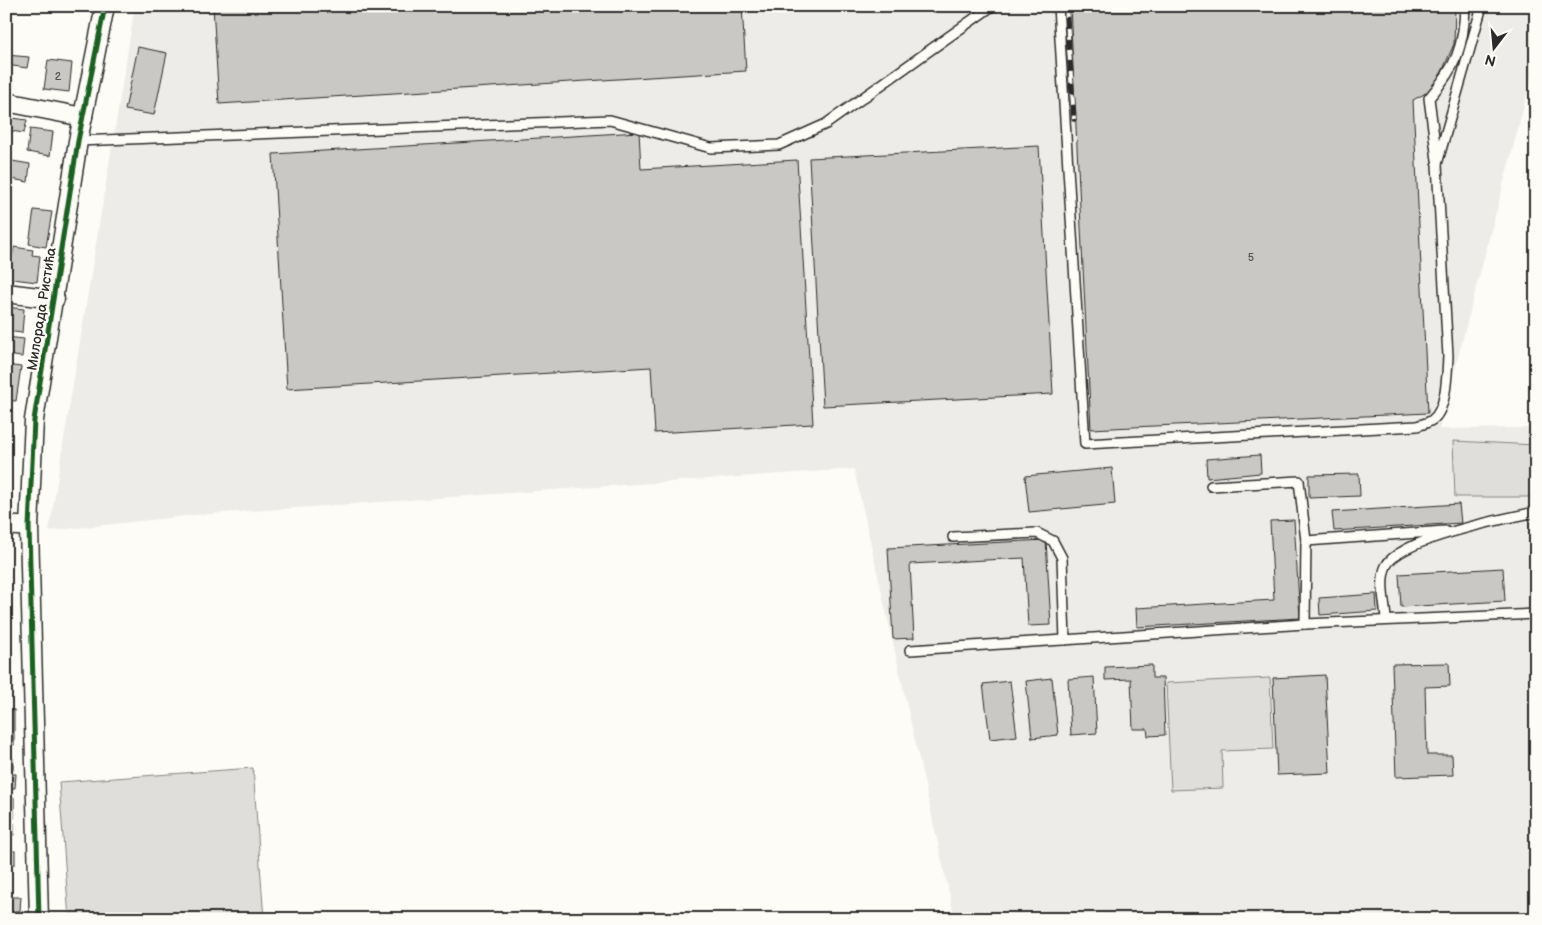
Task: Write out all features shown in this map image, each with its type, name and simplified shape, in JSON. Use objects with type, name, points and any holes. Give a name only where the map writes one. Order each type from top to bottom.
[{"type":"street","name":"Милорада Ристића","points":[[39,919],[29,527],[34,420],[55,299],[78,141],[105,6]]},
{"type":"street","points":[[6,102],[83,117]]},
{"type":"street","points":[[6,293],[55,299]]},
{"type":"street","points":[[6,525],[29,527]]},
{"type":"lane","points":[[78,141],[610,120],[711,148],[779,145],[826,124],[992,6]]},
{"type":"lane","points":[[1056,9],[1085,444],[1417,426],[1433,420],[1440,410],[1446,387],[1448,356],[1437,164],[1429,98],[1445,79],[1458,57],[1464,33],[1465,6]]},
{"type":"lane","points":[[1437,164],[1482,6]]},
{"type":"lane","points":[[1211,486],[1299,481],[1306,541],[1305,624]]},
{"type":"lane","points":[[1306,541],[1453,530],[1536,512]]},
{"type":"lane","points":[[1386,619],[1383,580],[1386,565],[1394,556],[1453,530]]},
{"type":"lane","points":[[953,537],[1037,532],[1053,541],[1062,558],[1065,640]]},
{"type":"lane","points":[[910,650],[1386,619],[1536,614]]},
{"type":"shaded area","points":[[135,6],[1536,6],[1536,60],[1439,429],[1536,428],[1536,919],[955,919],[854,469],[195,515],[49,531]]},
{"type":"shaded area","points":[[1453,441],[1536,445],[1536,497],[1455,497]]},
{"type":"shaded area","points":[[1270,678],[1273,749],[1222,751],[1223,788],[1171,790],[1166,683]]},
{"type":"shaded area","points":[[253,768],[264,919],[69,919],[59,782]]},
{"type":"building","points":[[213,6],[742,6],[746,71],[219,104]]},
{"type":"building","points":[[1070,6],[1455,6],[1454,44],[1441,74],[1428,92],[1413,100],[1428,413],[1091,429]]},
{"type":"building","points":[[138,47],[167,53],[154,115],[125,110]]},
{"type":"building","points":[[6,55],[29,57],[27,68],[6,65]]},
{"type":"building","points":[[48,60],[72,63],[69,92],[44,89]]},
{"type":"building","points":[[13,118],[27,120],[24,133],[11,131]]},
{"type":"building","points":[[30,129],[53,132],[50,156],[27,152]]},
{"type":"building","points":[[639,132],[641,169],[797,160],[813,424],[655,433],[651,367],[287,389],[273,154]]},
{"type":"building","points":[[1039,146],[1053,394],[823,406],[809,158]]},
{"type":"building","points":[[6,160],[30,164],[28,182],[6,178]]},
{"type":"building","points":[[34,210],[52,212],[46,247],[29,244]]},
{"type":"building","points":[[14,247],[33,250],[32,255],[40,256],[37,282],[13,279],[12,282],[6,281],[6,257],[12,258]]},
{"type":"building","points":[[6,307],[24,309],[22,333],[6,331]]},
{"type":"building","points":[[6,337],[24,339],[22,357],[6,355]]},
{"type":"building","points":[[6,365],[21,367],[16,401],[6,400]]},
{"type":"building","points":[[1260,455],[1261,473],[1207,478],[1206,459]]},
{"type":"building","points":[[1112,468],[1115,504],[1029,512],[1025,476]]},
{"type":"building","points":[[1359,474],[1360,496],[1309,498],[1309,475]]},
{"type":"building","points":[[1459,504],[1461,523],[1334,531],[1332,512]]},
{"type":"building","points":[[1294,520],[1300,618],[1137,627],[1136,608],[1274,600],[1270,521]]},
{"type":"building","points":[[1046,540],[1051,625],[1028,626],[1024,558],[910,564],[914,638],[893,639],[888,548]]},
{"type":"building","points":[[6,564],[8,564],[8,588],[6,588]]},
{"type":"building","points":[[1503,568],[1505,601],[1401,607],[1399,574]]},
{"type":"building","points":[[1376,594],[1377,611],[1320,615],[1319,598]]},
{"type":"building","points":[[6,596],[8,596],[8,617],[6,617]]},
{"type":"building","points":[[1449,663],[1450,686],[1425,687],[1427,755],[1452,755],[1453,775],[1396,777],[1392,664]]},
{"type":"building","points":[[1152,665],[1152,678],[1163,678],[1165,735],[1148,736],[1147,729],[1133,729],[1131,679],[1105,680],[1105,667]]},
{"type":"building","points":[[1325,675],[1330,773],[1277,775],[1273,678]]},
{"type":"building","points":[[1094,677],[1097,733],[1071,735],[1068,679]]},
{"type":"building","points":[[1052,678],[1058,735],[1032,738],[1026,681]]},
{"type":"building","points":[[6,681],[10,681],[9,702],[6,702]]},
{"type":"building","points":[[1010,681],[1017,736],[990,739],[983,684]]},
{"type":"building","points":[[6,710],[14,710],[14,745],[6,745]]},
{"type":"building","points":[[6,758],[13,758],[13,770],[6,770]]},
{"type":"building","points":[[6,774],[16,774],[15,788],[6,788]]},
{"type":"building","points":[[6,798],[14,798],[14,818],[6,818]]},
{"type":"building","points":[[6,823],[14,823],[14,835],[6,834]]},
{"type":"building","points":[[6,851],[15,851],[15,864],[6,864]]},
{"type":"building","points":[[6,897],[21,897],[20,911],[15,911],[15,914],[6,913]]},
{"type":"railway","points":[[1066,6],[1074,119]]},
{"type":"cycle path","points":[[39,919],[29,527],[34,420],[78,141],[105,6]]}]
